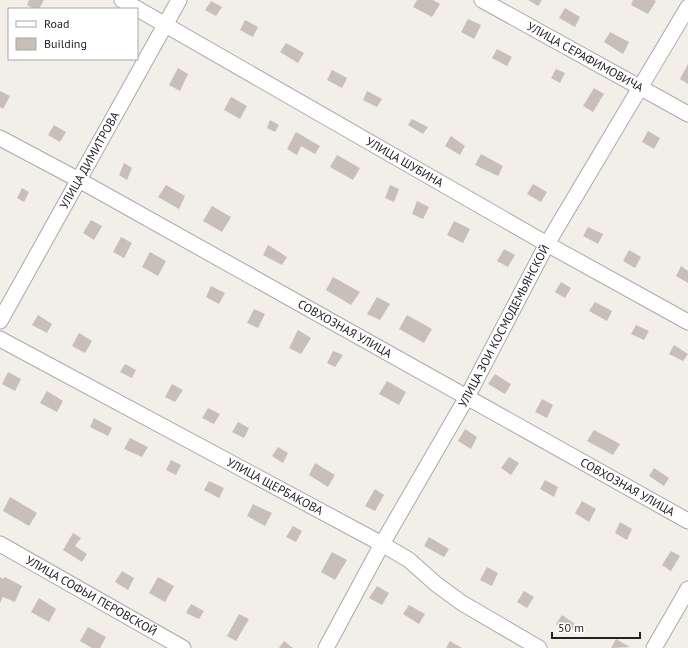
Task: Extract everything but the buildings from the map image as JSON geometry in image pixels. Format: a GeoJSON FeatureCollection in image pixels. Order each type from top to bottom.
{"type":"FeatureCollection","features":[{"type":"Feature","properties":{"kind":"street","name":"УЛИЦА ШУБИНА"},"geometry":{"type":"LineString","coordinates":[[122,0],[137,8]]}},
{"type":"Feature","properties":{"kind":"street","name":"УЛИЦА ДИМИТРОВА"},"geometry":{"type":"LineString","coordinates":[[0,321],[179,0]]}},
{"type":"Feature","properties":{"kind":"street","name":"УЛИЦА СЕРАФИМОВИЧА"},"geometry":{"type":"LineString","coordinates":[[482,0],[688,114]]}},
{"type":"Feature","properties":{"kind":"street","name":"УЛИЦА ЗОИ КОСМОДЕМЬЯНСКОЙ"},"geometry":{"type":"LineString","coordinates":[[326,648],[382,544],[467,397],[547,244],[688,7]]}},
{"type":"Feature","properties":{"kind":"street","name":"УЛИЦА ШУБИНА"},"geometry":{"type":"LineString","coordinates":[[138,9],[547,244],[688,322]]}},
{"type":"Feature","properties":{"kind":"street","name":"СОВХОЗНАЯ УЛИЦА"},"geometry":{"type":"LineString","coordinates":[[0,138],[79,180],[688,521]]}},
{"type":"Feature","properties":{"kind":"street","name":"УЛИЦА ЩЕРБАКОВА"},"geometry":{"type":"LineString","coordinates":[[0,339],[382,544],[409,560],[436,584],[462,603],[540,648]]}},
{"type":"Feature","properties":{"kind":"street","name":"УЛИЦА СОФЬИ ПЕРОВСКОЙ"},"geometry":{"type":"LineString","coordinates":[[0,544],[183,648]]}},
{"type":"Feature","properties":{"kind":"street"},"geometry":{"type":"LineString","coordinates":[[654,648],[688,589]]}}]}
